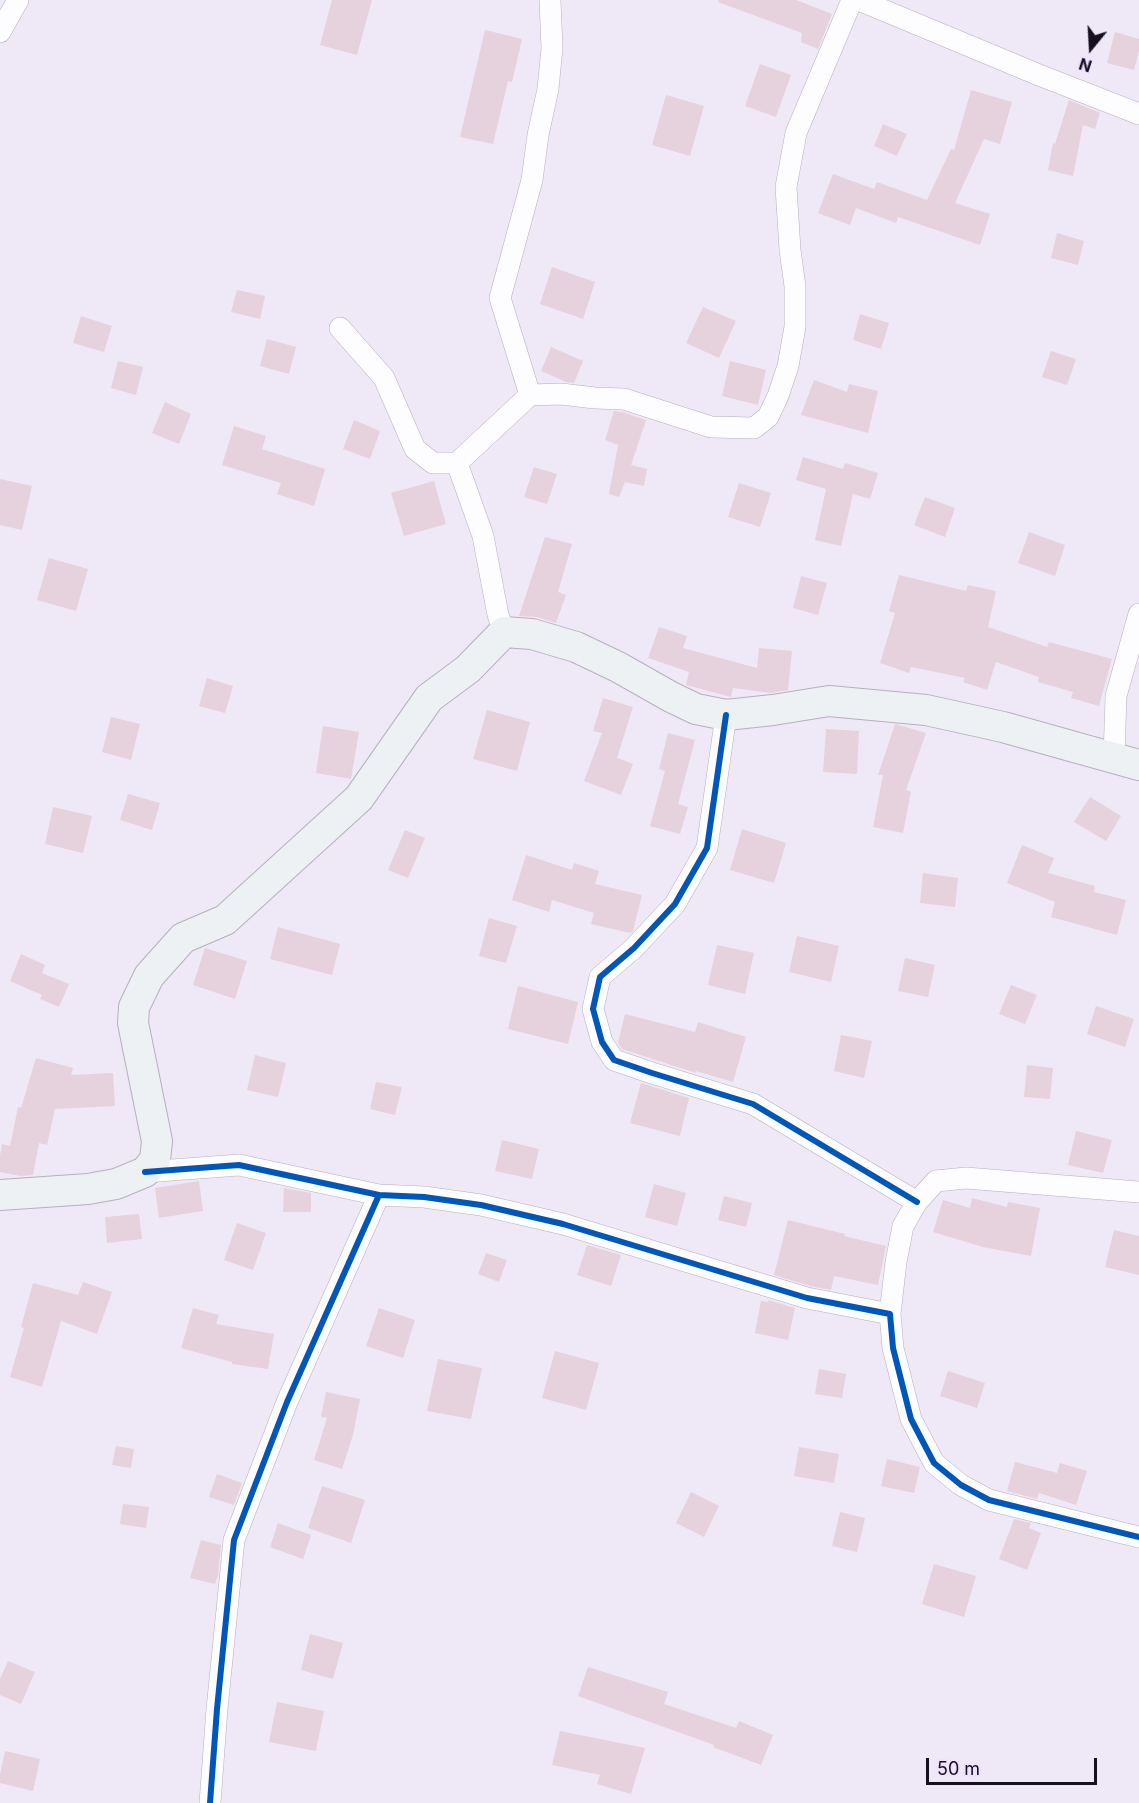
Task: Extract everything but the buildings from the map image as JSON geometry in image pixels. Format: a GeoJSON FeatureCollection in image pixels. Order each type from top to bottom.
{"type":"FeatureCollection","features":[{"type":"Feature","properties":{"kind":"main road"},"geometry":{"type":"LineString","coordinates":[[0,1195],[88,1189],[116,1184],[145,1172],[155,1160],[157,1141],[133,1023],[134,1007],[149,976],[183,938],[225,920],[359,798],[429,698],[468,669],[504,632],[532,634],[576,647],[696,709],[726,715],[773,711],[829,701],[926,710],[1003,727],[1127,761]]}},
{"type":"Feature","properties":{"kind":"street"},"geometry":{"type":"LineString","coordinates":[[0,32],[18,0]]}},
{"type":"Feature","properties":{"kind":"street"},"geometry":{"type":"LineString","coordinates":[[530,395],[501,298],[532,180],[538,135],[548,89],[552,48],[550,0]]}},
{"type":"Feature","properties":{"kind":"street"},"geometry":{"type":"LineString","coordinates":[[340,328],[384,378],[416,449],[434,463],[457,463],[530,395],[561,394],[624,399],[711,427],[754,428],[768,417],[778,396],[788,366],[795,327],[795,286],[786,187],[796,133],[852,0]]}},
{"type":"Feature","properties":{"kind":"street"},"geometry":{"type":"LineString","coordinates":[[859,0],[1139,114]]}},
{"type":"Feature","properties":{"kind":"street"},"geometry":{"type":"LineString","coordinates":[[457,463],[483,536],[498,615],[504,632]]}},
{"type":"Feature","properties":{"kind":"street"},"geometry":{"type":"LineString","coordinates":[[1127,761],[1116,696],[1139,614]]}},
{"type":"Feature","properties":{"kind":"street"},"geometry":{"type":"LineString","coordinates":[[726,715],[707,848],[675,904],[634,948],[600,977],[593,1009],[602,1042],[614,1060],[753,1104],[917,1202]]}},
{"type":"Feature","properties":{"kind":"street"},"geometry":{"type":"LineString","coordinates":[[145,1172],[239,1165],[379,1196],[435,1198],[481,1205],[563,1224],[807,1298],[890,1314]]}},
{"type":"Feature","properties":{"kind":"street"},"geometry":{"type":"LineString","coordinates":[[1139,1192],[966,1178],[936,1181],[917,1202],[903,1226],[890,1314],[893,1348],[911,1419],[934,1463],[961,1485],[989,1500],[1139,1537]]}},
{"type":"Feature","properties":{"kind":"street"},"geometry":{"type":"LineString","coordinates":[[210,1803],[234,1540],[287,1402],[379,1196]]}},
{"type":"Feature","properties":{"kind":"cycle path"},"geometry":{"type":"LineString","coordinates":[[726,715],[707,848],[675,904],[634,948],[600,977],[593,1009],[602,1042],[614,1060],[753,1104],[917,1202]]}},
{"type":"Feature","properties":{"kind":"cycle path"},"geometry":{"type":"LineString","coordinates":[[145,1172],[239,1165],[379,1195],[287,1402],[234,1540],[210,1803]]}},
{"type":"Feature","properties":{"kind":"cycle path"},"geometry":{"type":"LineString","coordinates":[[379,1195],[424,1197],[481,1205],[563,1224],[807,1298],[890,1314],[893,1348],[911,1419],[934,1463],[961,1485],[989,1500],[1139,1537]]}}]}
